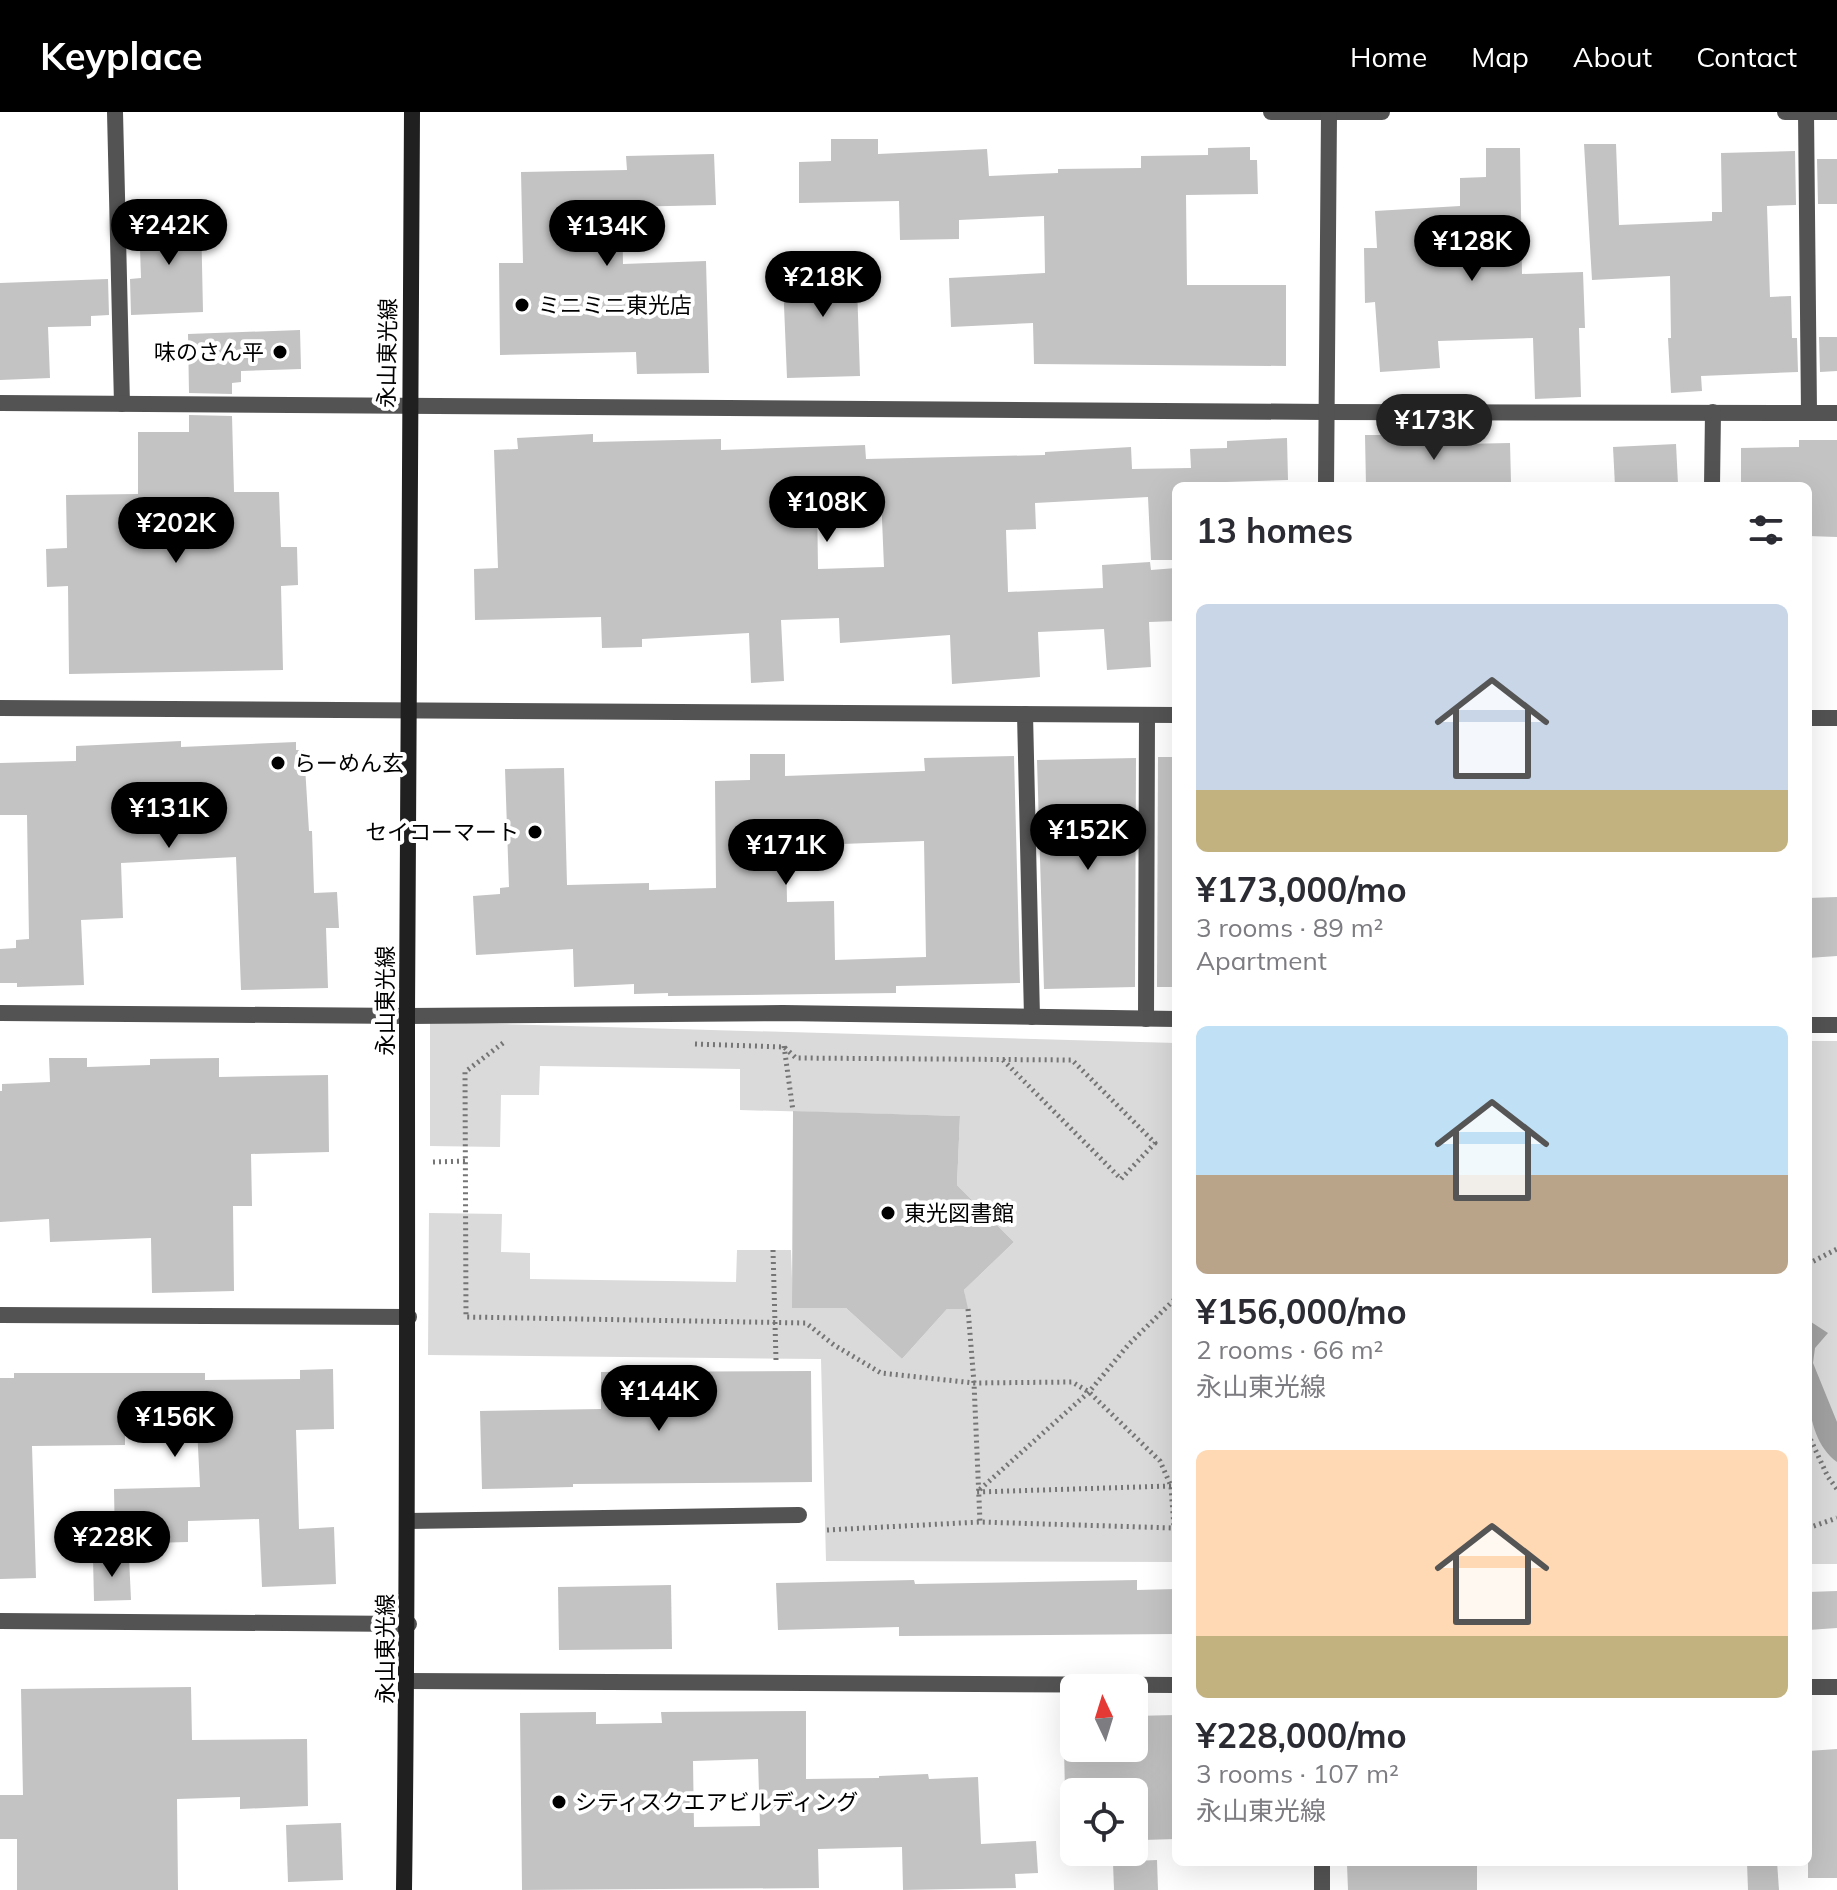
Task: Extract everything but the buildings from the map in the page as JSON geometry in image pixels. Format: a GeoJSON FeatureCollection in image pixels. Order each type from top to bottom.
{"type":"FeatureCollection","features":[{"type":"Feature","properties":{"kind":"street"},"geometry":{"type":"LineString","coordinates":[[115,112],[122,404]]}},
{"type":"Feature","properties":{"kind":"street","name":"永山東光線"},"geometry":{"type":"LineString","coordinates":[[404,1890],[409,1624],[408,405],[412,112]]}},
{"type":"Feature","properties":{"kind":"street"},"geometry":{"type":"LineString","coordinates":[[1271,112],[1382,112]]}},
{"type":"Feature","properties":{"kind":"street"},"geometry":{"type":"LineString","coordinates":[[1785,112],[1837,112]]}},
{"type":"Feature","properties":{"kind":"street"},"geometry":{"type":"LineString","coordinates":[[1806,112],[1809,413]]}},
{"type":"Feature","properties":{"kind":"street"},"geometry":{"type":"LineString","coordinates":[[1326,482],[1329,113]]}},
{"type":"Feature","properties":{"kind":"street"},"geometry":{"type":"LineString","coordinates":[[0,403],[1837,413]]}},
{"type":"Feature","properties":{"kind":"street"},"geometry":{"type":"LineString","coordinates":[[1712,482],[1713,412]]}},
{"type":"Feature","properties":{"kind":"street"},"geometry":{"type":"LineString","coordinates":[[0,708],[1172,715]]}},
{"type":"Feature","properties":{"kind":"street"},"geometry":{"type":"LineString","coordinates":[[1025,714],[1032,1017]]}},
{"type":"Feature","properties":{"kind":"street"},"geometry":{"type":"LineString","coordinates":[[1146,1019],[1147,715]]}},
{"type":"Feature","properties":{"kind":"street"},"geometry":{"type":"LineString","coordinates":[[1812,718],[1837,718]]}},
{"type":"Feature","properties":{"kind":"street"},"geometry":{"type":"LineString","coordinates":[[0,1013],[407,1016],[783,1013],[1172,1019]]}},
{"type":"Feature","properties":{"kind":"street"},"geometry":{"type":"LineString","coordinates":[[1812,1025],[1837,1025]]}},
{"type":"Feature","properties":{"kind":"street"},"geometry":{"type":"LineString","coordinates":[[0,1315],[409,1317]]}},
{"type":"Feature","properties":{"kind":"street"},"geometry":{"type":"LineString","coordinates":[[407,1521],[799,1515]]}},
{"type":"Feature","properties":{"kind":"street"},"geometry":{"type":"LineString","coordinates":[[0,1621],[409,1624]]}},
{"type":"Feature","properties":{"kind":"street"},"geometry":{"type":"LineString","coordinates":[[407,1681],[1172,1685]]}},
{"type":"Feature","properties":{"kind":"street"},"geometry":{"type":"LineString","coordinates":[[1812,1687],[1837,1687]]}},
{"type":"Feature","properties":{"kind":"street"},"geometry":{"type":"LineString","coordinates":[[1322,1866],[1322,1890]]}},
{"type":"Feature","properties":{"kind":"path"},"geometry":{"type":"LineString","coordinates":[[783,1013],[784,1047],[793,1111]]}},
{"type":"Feature","properties":{"kind":"path"},"geometry":{"type":"LineString","coordinates":[[511,1038],[465,1072],[466,1317],[806,1323],[834,1345],[881,1373],[974,1383],[1072,1382],[1089,1392],[1160,1461],[1171,1486],[1172,1496]]}},
{"type":"Feature","properties":{"kind":"path"},"geometry":{"type":"LineString","coordinates":[[693,1044],[784,1047],[796,1058],[1072,1060],[1155,1143],[1121,1179],[1003,1060]]}},
{"type":"Feature","properties":{"kind":"path"},"geometry":{"type":"LineString","coordinates":[[1812,1262],[1837,1249]]}},
{"type":"Feature","properties":{"kind":"path"},"geometry":{"type":"LineString","coordinates":[[773,1250],[776,1360]]}},
{"type":"Feature","properties":{"kind":"path"},"geometry":{"type":"LineString","coordinates":[[977,1492],[1089,1392],[1129,1344],[1172,1302]]}},
{"type":"Feature","properties":{"kind":"path"},"geometry":{"type":"LineString","coordinates":[[968,1309],[980,1522]]}},
{"type":"Feature","properties":{"kind":"path"},"geometry":{"type":"LineString","coordinates":[[1812,1443],[1837,1489]]}},
{"type":"Feature","properties":{"kind":"path"},"geometry":{"type":"LineString","coordinates":[[977,1492],[1171,1486]]}},
{"type":"Feature","properties":{"kind":"path"},"geometry":{"type":"LineString","coordinates":[[1812,1527],[1837,1518]]}},
{"type":"Feature","properties":{"kind":"path"},"geometry":{"type":"LineString","coordinates":[[827,1530],[980,1522],[1172,1528]]}},
{"type":"Feature","properties":{"kind":"shaded area"},"geometry":{"type":"Polygon","coordinates":[[[430,1022],[1172,1043],[1172,1562],[826,1561],[821,1359],[428,1355],[429,1213],[502,1214],[501,1252],[530,1253],[530,1279],[736,1282],[737,1250],[791,1250],[793,1308],[846,1308],[902,1359],[947,1309],[967,1309],[964,1290],[1014,1242],[957,1185],[960,1116],[740,1110],[740,1069],[540,1066],[539,1095],[501,1095],[500,1147],[430,1146],[430,1022]]]}},
{"type":"Feature","properties":{"kind":"shaded area"},"geometry":{"type":"Polygon","coordinates":[[[1812,1041],[1837,1041],[1837,1564],[1812,1564],[1812,1041]]]}},
{"type":"Feature","properties":{"kind":"shaded area"},"geometry":{"type":"Polygon","coordinates":[[[1812,1323],[1828,1333],[1815,1348],[1813,1363],[1837,1422],[1837,1462],[1816,1434],[1812,1420],[1812,1323]]]}},
{"type":"Feature","properties":{"kind":"place","name":"ミニミニ東光店"},"geometry":{"type":"Point","coordinates":[522,305]}},
{"type":"Feature","properties":{"kind":"place","name":"味のさん平"},"geometry":{"type":"Point","coordinates":[280,352]}},
{"type":"Feature","properties":{"kind":"place","name":"らーめん玄"},"geometry":{"type":"Point","coordinates":[278,763]}},
{"type":"Feature","properties":{"kind":"place","name":"セイコーマート"},"geometry":{"type":"Point","coordinates":[535,832]}},
{"type":"Feature","properties":{"kind":"place","name":"東光図書館"},"geometry":{"type":"Point","coordinates":[888,1213]}},
{"type":"Feature","properties":{"kind":"place","name":"シティスクエアビルディング"},"geometry":{"type":"Point","coordinates":[559,1802]}}]}
